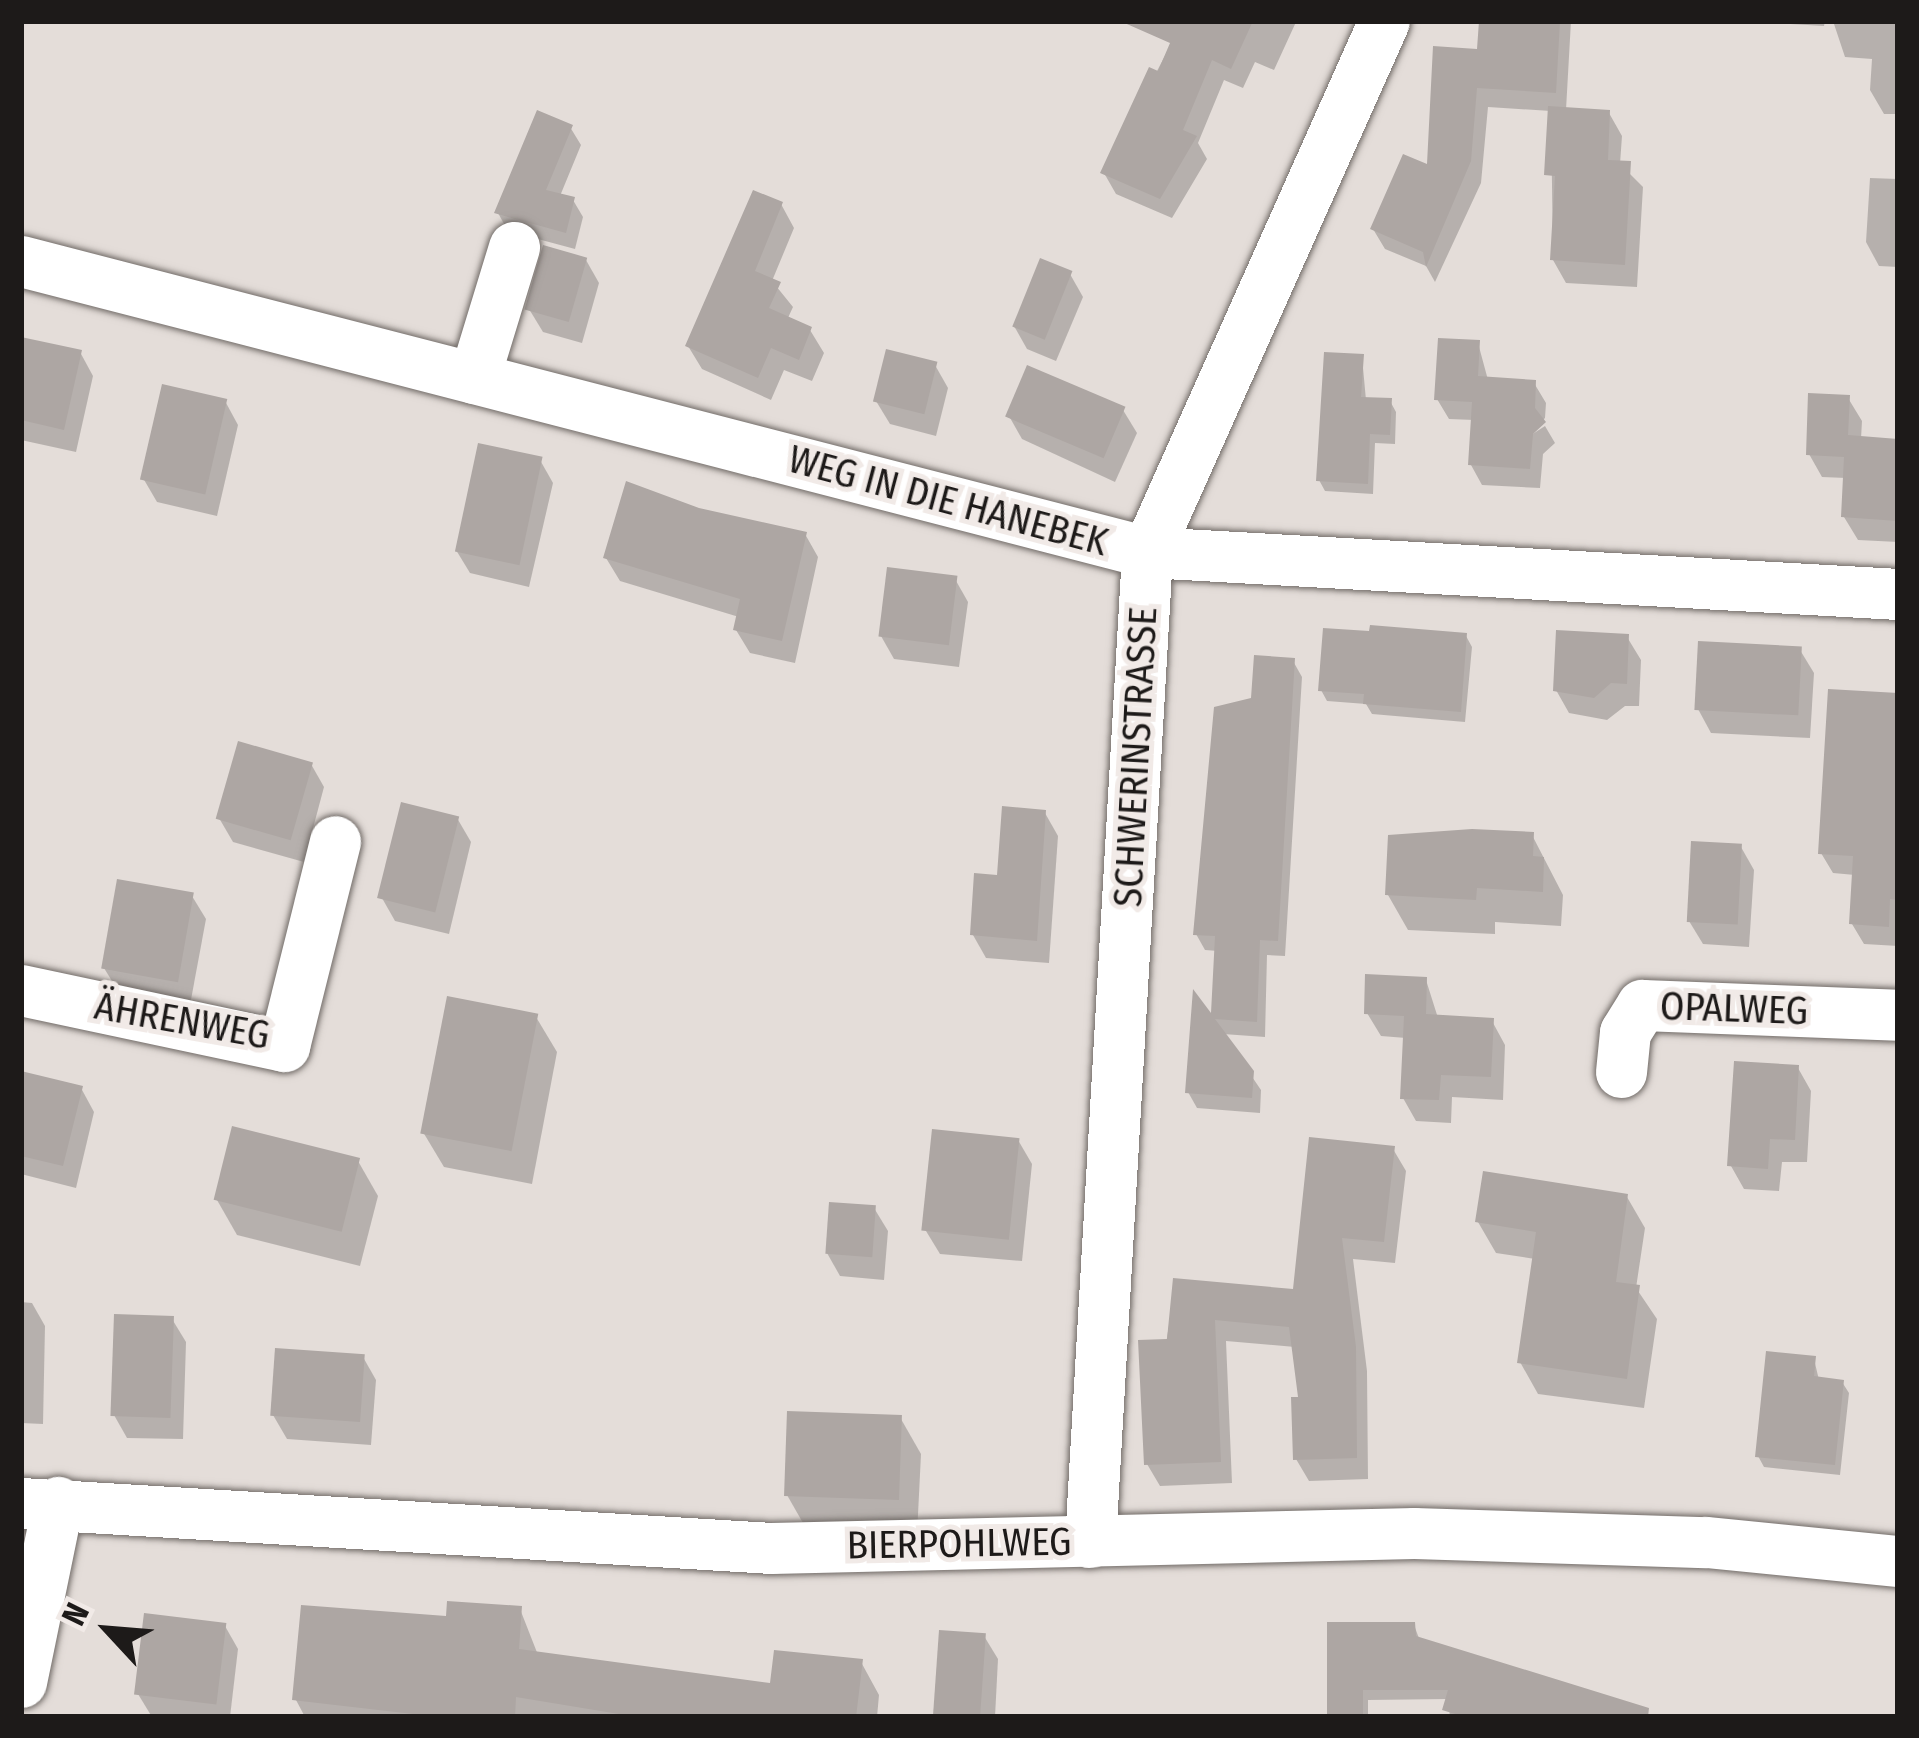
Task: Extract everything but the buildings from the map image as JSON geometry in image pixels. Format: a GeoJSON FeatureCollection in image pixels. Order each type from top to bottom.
{"type":"FeatureCollection","features":[{"type":"Feature","properties":{"kind":"street","name":"SCHWERINSTRASSE"},"geometry":{"type":"LineString","coordinates":[[1090,1541],[1147,552],[1384,21]]}},
{"type":"Feature","properties":{"kind":"street"},"geometry":{"type":"LineString","coordinates":[[474,378],[514,247]]}},
{"type":"Feature","properties":{"kind":"street","name":"WEG IN DIE HANEBEK"},"geometry":{"type":"LineString","coordinates":[[21,261],[1147,552],[1898,594]]}},
{"type":"Feature","properties":{"kind":"street","name":"ÄHRENWEG"},"geometry":{"type":"LineString","coordinates":[[21,990],[284,1046],[335,842]]}},
{"type":"Feature","properties":{"kind":"street","name":"OPALWEG"},"geometry":{"type":"LineString","coordinates":[[1621,1072],[1625,1033],[1642,1005],[1898,1015]]}},
{"type":"Feature","properties":{"kind":"street"},"geometry":{"type":"LineString","coordinates":[[21,1682],[40,1503]]}},
{"type":"Feature","properties":{"kind":"street","name":"BIERPOHLWEG"},"geometry":{"type":"LineString","coordinates":[[40,1503],[771,1548],[1414,1533],[1706,1542],[1898,1562]]}}]}
